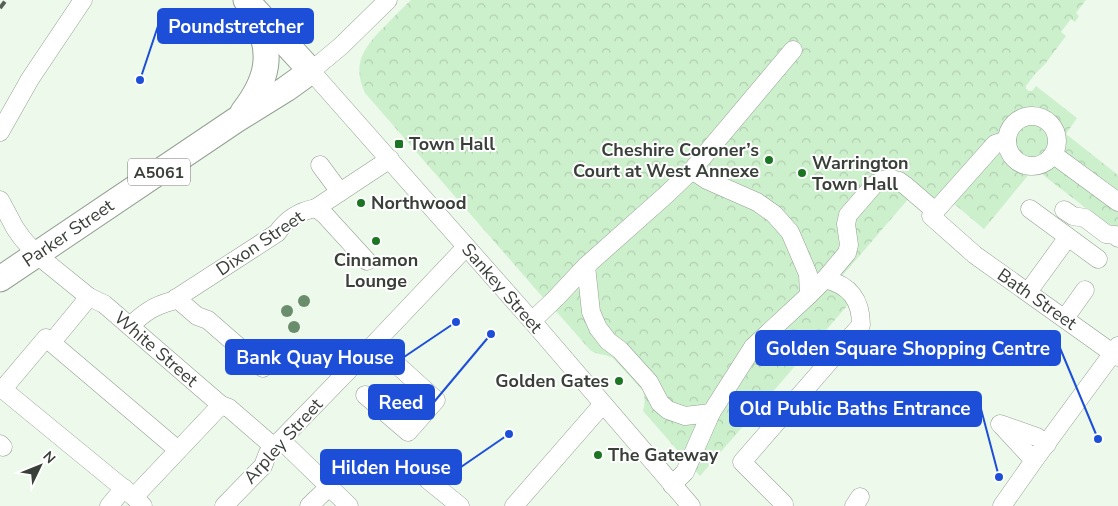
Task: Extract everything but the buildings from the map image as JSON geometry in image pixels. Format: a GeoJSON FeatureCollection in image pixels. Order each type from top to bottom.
{"type":"FeatureCollection","features":[{"type":"Feature","properties":{"kind":"highway"},"geometry":{"type":"LineString","coordinates":[[245,0],[311,71]]}},
{"type":"Feature","properties":{"kind":"highway"},"geometry":{"type":"LineString","coordinates":[[236,120],[251,102],[263,80],[267,51],[264,35],[256,17],[245,0]]}},
{"type":"Feature","properties":{"kind":"highway","name":"Parker Street"},"geometry":{"type":"LineString","coordinates":[[0,279],[311,71]]}},
{"type":"Feature","properties":{"kind":"street"},"geometry":{"type":"LineString","coordinates":[[0,132],[30,79],[83,0]]}},
{"type":"Feature","properties":{"kind":"street"},"geometry":{"type":"LineString","coordinates":[[311,71],[341,46],[388,0]]}},
{"type":"Feature","properties":{"kind":"street"},"geometry":{"type":"LineString","coordinates":[[532,321],[586,266],[692,170],[793,50]]}},
{"type":"Feature","properties":{"kind":"street","name":"Sankey Street"},"geometry":{"type":"LineString","coordinates":[[311,71],[532,321],[691,506]]}},
{"type":"Feature","properties":{"kind":"street"},"geometry":{"type":"LineString","coordinates":[[1032,115],[1047,120],[1056,132],[1058,140],[1054,155],[1048,161],[1033,166],[1025,165],[1012,156],[1007,140],[1013,125],[1018,120],[1032,115]]}},
{"type":"Feature","properties":{"kind":"street"},"geometry":{"type":"LineString","coordinates":[[672,485],[685,472],[711,413],[753,347],[825,279],[847,253],[849,245],[846,224],[848,215],[874,185],[883,180],[899,181],[935,211],[995,144],[1007,140]]}},
{"type":"Feature","properties":{"kind":"street"},"geometry":{"type":"LineString","coordinates":[[1054,155],[1118,202]]}},
{"type":"Feature","properties":{"kind":"street","name":"Dixon Street"},"geometry":{"type":"LineString","coordinates":[[130,326],[142,314],[160,304],[172,301],[277,233],[283,224],[305,210],[316,208],[390,160]]}},
{"type":"Feature","properties":{"kind":"street"},"geometry":{"type":"LineString","coordinates":[[320,165],[340,192]]}},
{"type":"Feature","properties":{"kind":"street"},"geometry":{"type":"LineString","coordinates":[[692,170],[707,180],[757,202],[774,214],[790,232],[808,274],[809,295]]}},
{"type":"Feature","properties":{"kind":"street","name":"White Street"},"geometry":{"type":"LineString","coordinates":[[0,200],[15,228],[36,254],[89,297],[104,304],[221,405],[277,443],[329,486],[349,506]]}},
{"type":"Feature","properties":{"kind":"street"},"geometry":{"type":"LineString","coordinates":[[316,208],[325,215],[367,261]]}},
{"type":"Feature","properties":{"kind":"street"},"geometry":{"type":"LineString","coordinates":[[1030,209],[1098,259]]}},
{"type":"Feature","properties":{"kind":"street"},"geometry":{"type":"LineString","coordinates":[[1064,210],[1073,216],[1084,218],[1106,234],[1115,235],[1118,238]]}},
{"type":"Feature","properties":{"kind":"street","name":"Bath Street"},"geometry":{"type":"LineString","coordinates":[[935,211],[931,216],[961,237],[975,255],[1116,352]]}},
{"type":"Feature","properties":{"kind":"street"},"geometry":{"type":"LineString","coordinates":[[1028,292],[1068,237]]}},
{"type":"Feature","properties":{"kind":"street","name":"Arpley Street"},"geometry":{"type":"LineString","coordinates":[[224,506],[263,466],[268,453],[277,443],[466,247]]}},
{"type":"Feature","properties":{"kind":"street"},"geometry":{"type":"LineString","coordinates":[[586,266],[591,312],[598,328],[608,341],[620,350],[649,382],[660,403],[668,410],[685,416],[711,413]]}},
{"type":"Feature","properties":{"kind":"street"},"geometry":{"type":"LineString","coordinates":[[784,504],[742,462],[860,325],[861,314],[856,300],[848,290],[835,282],[825,279]]}},
{"type":"Feature","properties":{"kind":"street"},"geometry":{"type":"LineString","coordinates":[[1065,318],[1085,290]]}},
{"type":"Feature","properties":{"kind":"street"},"geometry":{"type":"LineString","coordinates":[[52,342],[89,297]]}},
{"type":"Feature","properties":{"kind":"street"},"geometry":{"type":"LineString","coordinates":[[176,298],[198,316],[208,320],[263,368]]}},
{"type":"Feature","properties":{"kind":"street"},"geometry":{"type":"LineString","coordinates":[[134,497],[1,388],[46,338],[178,450]]}},
{"type":"Feature","properties":{"kind":"street"},"geometry":{"type":"LineString","coordinates":[[365,395],[408,432],[436,400],[374,344]]}},
{"type":"Feature","properties":{"kind":"street"},"geometry":{"type":"LineString","coordinates":[[1002,506],[1116,352]]}},
{"type":"Feature","properties":{"kind":"street"},"geometry":{"type":"LineString","coordinates":[[514,506],[603,404]]}},
{"type":"Feature","properties":{"kind":"street"},"geometry":{"type":"LineString","coordinates":[[109,506],[134,497],[221,405]]}},
{"type":"Feature","properties":{"kind":"street"},"geometry":{"type":"LineString","coordinates":[[1035,459],[1000,424],[1038,436],[1047,444]]}},
{"type":"Feature","properties":{"kind":"street"},"geometry":{"type":"LineString","coordinates":[[428,480],[460,506]]}},
{"type":"Feature","properties":{"kind":"street"},"geometry":{"type":"LineString","coordinates":[[309,506],[329,486]]}},
{"type":"Feature","properties":{"kind":"green space"},"geometry":{"type":"Polygon","coordinates":[[[411,0],[1086,0],[1076,13],[1079,16],[1075,22],[1071,19],[1061,32],[1066,36],[1035,74],[1026,86],[1026,89],[1032,91],[1036,86],[1077,118],[1066,134],[1118,175],[1118,233],[1034,168],[984,229],[940,192],[925,209],[910,197],[842,276],[847,306],[700,476],[643,411],[643,391],[613,358],[590,350],[365,93],[359,73],[362,56],[378,33],[411,0]]]}},
{"type":"Feature","properties":{"kind":"railway"},"geometry":{"type":"LineString","coordinates":[[0,8],[6,0]]}},
{"type":"Feature","properties":{"kind":"place","name":"Poundstretcher"},"geometry":{"type":"Point","coordinates":[140,80]}},
{"type":"Feature","properties":{"kind":"place","name":"Town Hall"},"geometry":{"type":"Point","coordinates":[399,144]}},
{"type":"Feature","properties":{"kind":"place","name":"Cheshire Coroner’s Court at West Annexe"},"geometry":{"type":"Point","coordinates":[769,160]}},
{"type":"Feature","properties":{"kind":"place","name":"Warrington Town Hall"},"geometry":{"type":"Point","coordinates":[802,173]}},
{"type":"Feature","properties":{"kind":"place","name":"Northwood"},"geometry":{"type":"Point","coordinates":[361,203]}},
{"type":"Feature","properties":{"kind":"place","name":"Cinnamon Lounge"},"geometry":{"type":"Point","coordinates":[376,241]}},
{"type":"Feature","properties":{"kind":"place","name":"Bank Quay House"},"geometry":{"type":"Point","coordinates":[456,322]}},
{"type":"Feature","properties":{"kind":"place","name":"Reed"},"geometry":{"type":"Point","coordinates":[491,334]}},
{"type":"Feature","properties":{"kind":"place","name":"Golden Gates"},"geometry":{"type":"Point","coordinates":[619,381]}},
{"type":"Feature","properties":{"kind":"place","name":"Hilden House"},"geometry":{"type":"Point","coordinates":[509,434]}},
{"type":"Feature","properties":{"kind":"place","name":"Golden Square Shopping Centre"},"geometry":{"type":"Point","coordinates":[1098,439]}},
{"type":"Feature","properties":{"kind":"place","name":"The Gateway"},"geometry":{"type":"Point","coordinates":[598,455]}},
{"type":"Feature","properties":{"kind":"place","name":"Old Public Baths Entrance"},"geometry":{"type":"Point","coordinates":[999,477]}}]}
